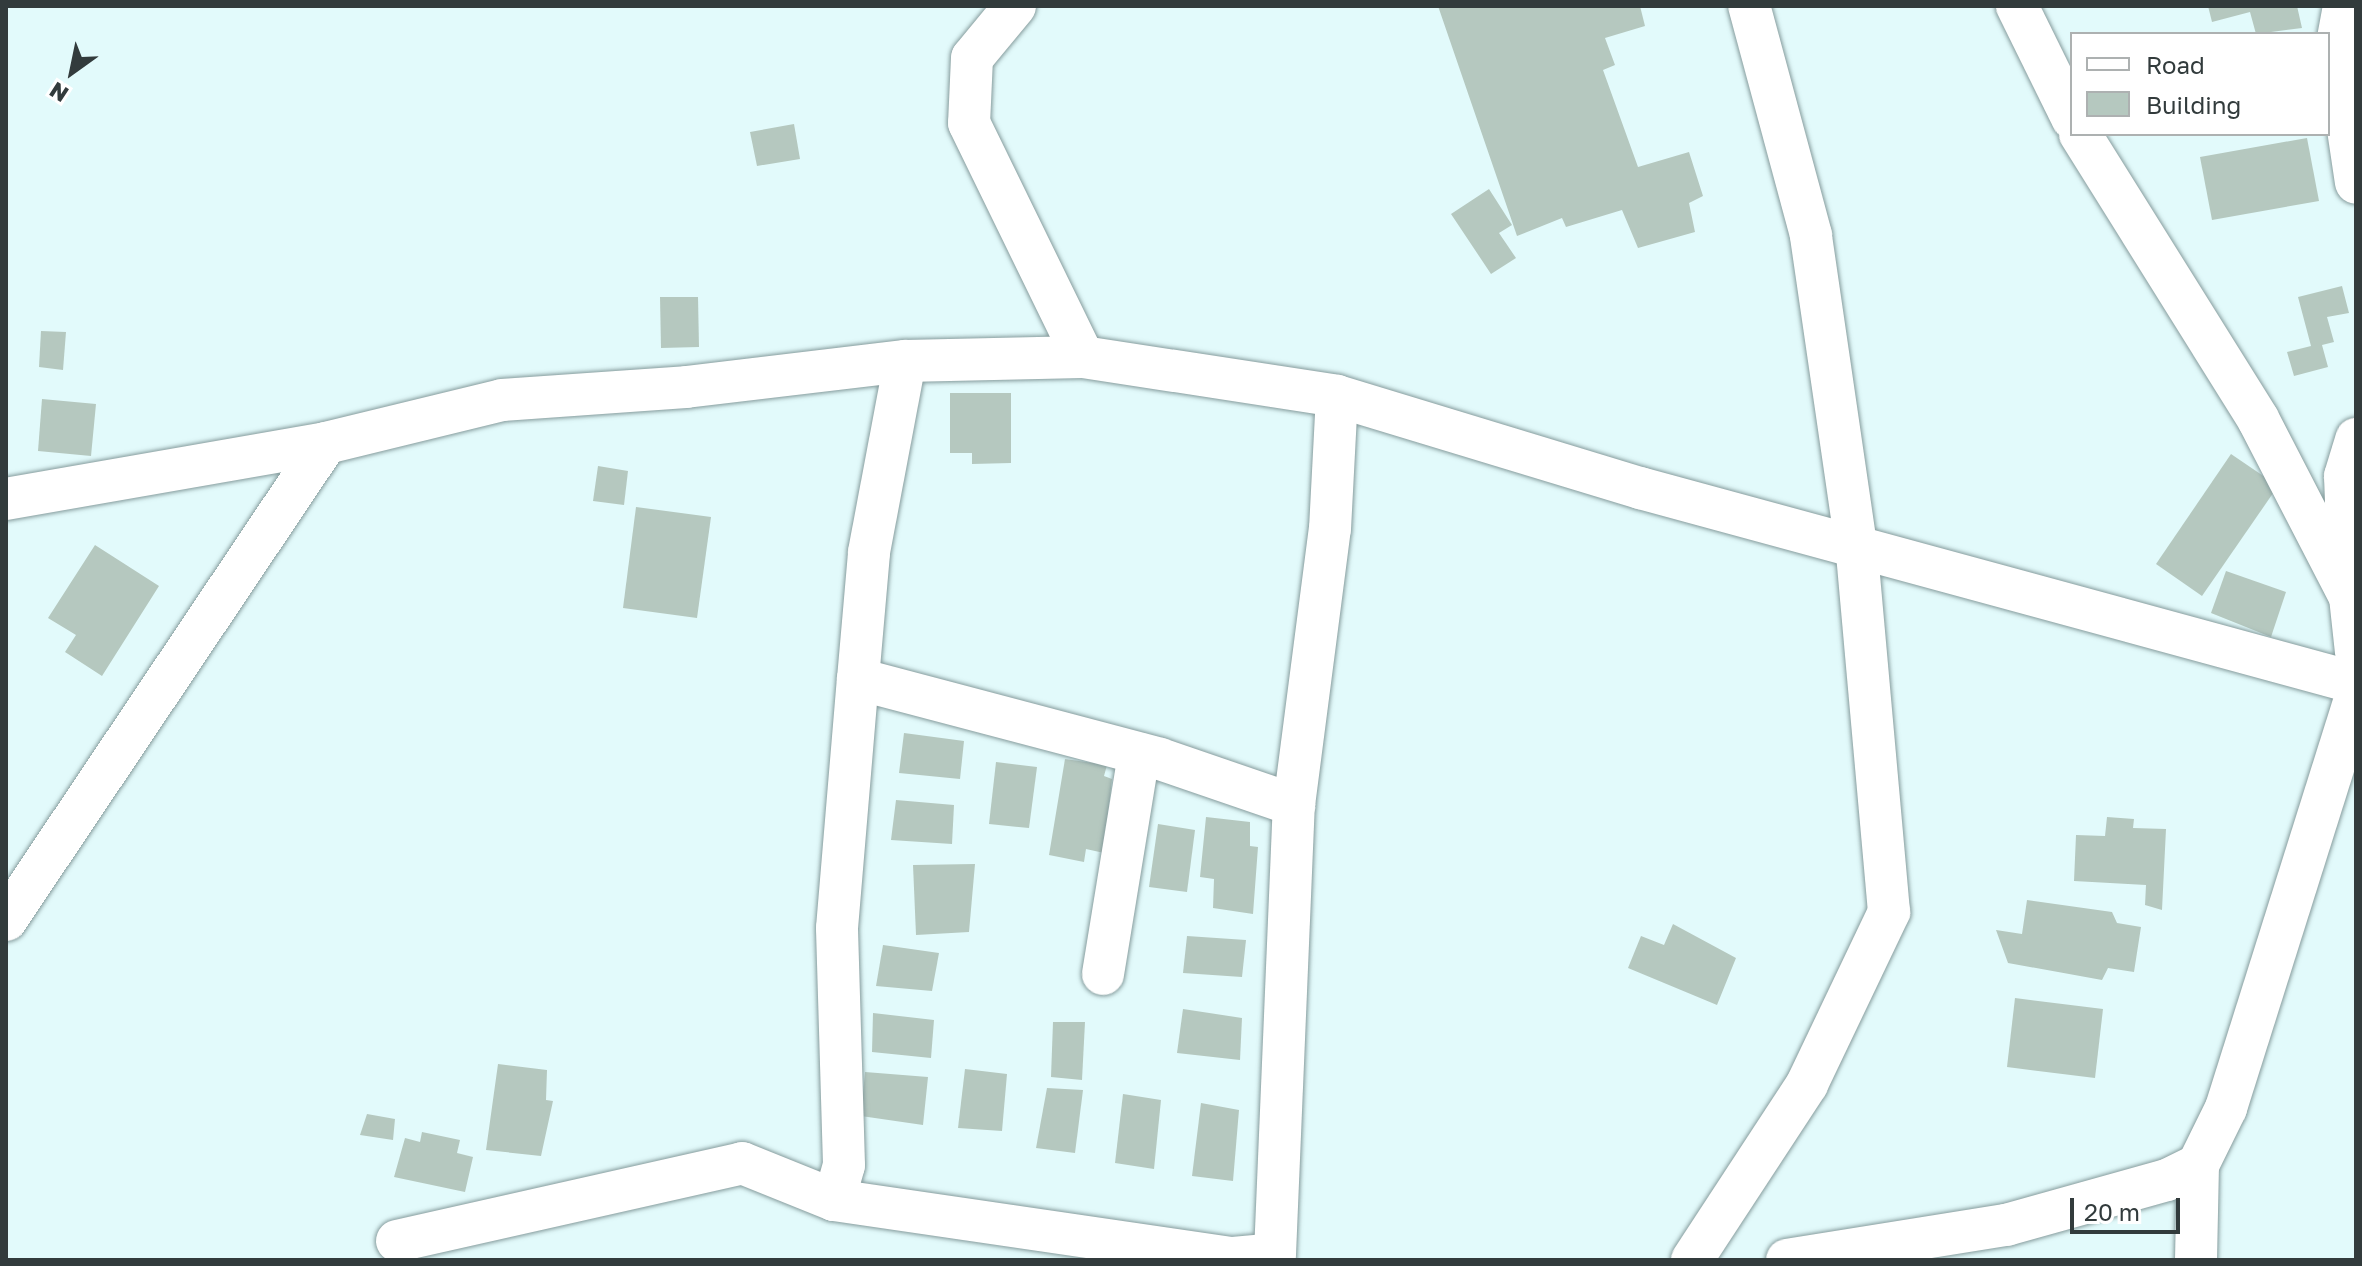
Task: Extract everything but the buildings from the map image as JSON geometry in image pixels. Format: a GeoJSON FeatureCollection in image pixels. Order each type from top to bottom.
{"type":"FeatureCollection","features":[{"type":"Feature","properties":{"kind":"street"},"geometry":{"type":"LineString","coordinates":[[1015,6],[972,58],[969,123],[1083,357]]}},
{"type":"Feature","properties":{"kind":"street"},"geometry":{"type":"LineString","coordinates":[[1692,1260],[1807,1084],[1889,912],[1856,545],[1811,235],[1749,6]]}},
{"type":"Feature","properties":{"kind":"street"},"geometry":{"type":"LineString","coordinates":[[2017,6],[2070,114]]}},
{"type":"Feature","properties":{"kind":"street"},"geometry":{"type":"LineString","coordinates":[[2344,6],[2336,49],[2356,183]]}},
{"type":"Feature","properties":{"kind":"street"},"geometry":{"type":"LineString","coordinates":[[2081,136],[2258,419],[2350,597]]}},
{"type":"Feature","properties":{"kind":"street"},"geometry":{"type":"LineString","coordinates":[[6,499],[326,443],[502,400],[686,387],[905,361],[1083,357],[1337,396],[1640,488],[2356,683]]}},
{"type":"Feature","properties":{"kind":"street"},"geometry":{"type":"LineString","coordinates":[[834,1200],[844,1165],[837,928],[858,679],[869,552],[905,361]]}},
{"type":"Feature","properties":{"kind":"street"},"geometry":{"type":"LineString","coordinates":[[397,1241],[742,1163],[834,1200],[1233,1258],[1275,1254],[1294,805],[1330,529],[1337,396]]}},
{"type":"Feature","properties":{"kind":"street"},"geometry":{"type":"LineString","coordinates":[[2356,439],[2345,476],[2350,597],[2356,652]]}},
{"type":"Feature","properties":{"kind":"street"},"geometry":{"type":"LineString","coordinates":[[6,920],[326,443]]}},
{"type":"Feature","properties":{"kind":"street"},"geometry":{"type":"LineString","coordinates":[[858,679],[1139,754],[1294,805]]}},
{"type":"Feature","properties":{"kind":"street"},"geometry":{"type":"LineString","coordinates":[[2196,1260],[2198,1165],[2226,1108],[2356,696]]}},
{"type":"Feature","properties":{"kind":"street"},"geometry":{"type":"LineString","coordinates":[[1103,974],[1139,754]]}},
{"type":"Feature","properties":{"kind":"street"},"geometry":{"type":"LineString","coordinates":[[1787,1260],[2006,1225],[2167,1180],[2198,1165]]}}]}
